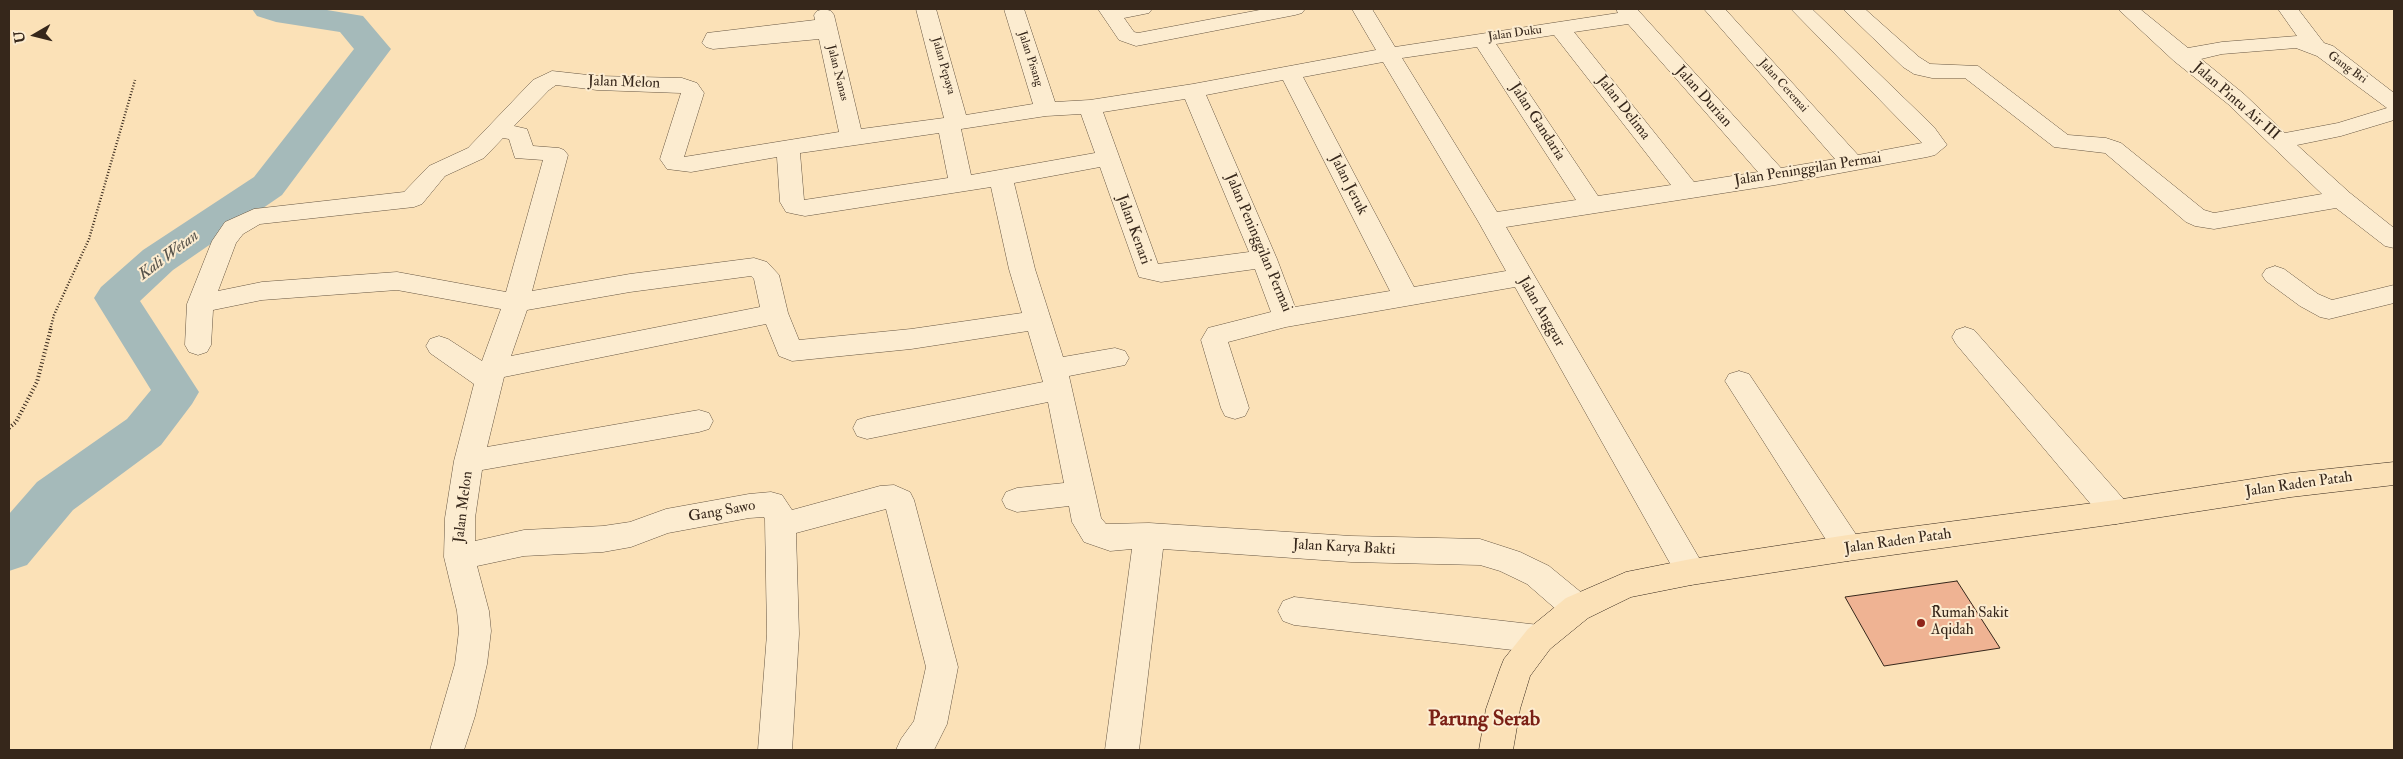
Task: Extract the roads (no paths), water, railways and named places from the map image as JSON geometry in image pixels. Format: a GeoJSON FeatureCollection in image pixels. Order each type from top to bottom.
{"type":"FeatureCollection","features":[{"type":"Feature","properties":{"kind":"main road","name":"Jalan Raden Patah"},"geometry":{"type":"LineString","coordinates":[[1496,750],[1503,709],[1516,669],[1539,639],[1577,608],[1626,585],[1691,572],[1848,548],[2116,512],[2291,485],[2394,473]]}},
{"type":"Feature","properties":{"kind":"street","name":"Jalan Pepaya"},"geometry":{"type":"LineString","coordinates":[[926,9],[953,124]]}},
{"type":"Feature","properties":{"kind":"street","name":"Jalan Pisang"},"geometry":{"type":"LineString","coordinates":[[1014,9],[1046,109]]}},
{"type":"Feature","properties":{"kind":"street"},"geometry":{"type":"LineString","coordinates":[[1142,9],[1110,11],[1126,36],[1136,40],[1295,9]]}},
{"type":"Feature","properties":{"kind":"street","name":"Jalan Anggur"},"geometry":{"type":"LineString","coordinates":[[1362,9],[1490,221],[1691,572]]}},
{"type":"Feature","properties":{"kind":"street","name":"Jalan Ceremai"},"geometry":{"type":"LineString","coordinates":[[1714,9],[1852,163]]}},
{"type":"Feature","properties":{"kind":"street","name":"Jalan Peninggilan Permai"},"geometry":{"type":"LineString","coordinates":[[1490,221],[1852,163],[1927,150],[1935,145],[1926,132],[1801,9]]}},
{"type":"Feature","properties":{"kind":"street"},"geometry":{"type":"LineString","coordinates":[[1854,9],[1911,62],[1922,69],[1932,72],[1970,71],[2062,142],[2106,144],[2113,148],[2195,216],[2204,220],[2214,221],[2341,198]]}},
{"type":"Feature","properties":{"kind":"street","name":"Jalan Pintu Air III"},"geometry":{"type":"LineString","coordinates":[[2128,9],[2182,56],[2236,99],[2341,198],[2394,240]]}},
{"type":"Feature","properties":{"kind":"street","name":"Gang Bri"},"geometry":{"type":"LineString","coordinates":[[2288,9],[2306,44],[2394,102]]}},
{"type":"Feature","properties":{"kind":"street","name":"Jalan Duku"},"geometry":{"type":"LineString","coordinates":[[1389,54],[1560,27],[1629,13]]}},
{"type":"Feature","properties":{"kind":"street","name":"Jalan Durian"},"geometry":{"type":"LineString","coordinates":[[1629,13],[1774,176]]}},
{"type":"Feature","properties":{"kind":"street","name":"Jalan Nanas"},"geometry":{"type":"LineString","coordinates":[[825,22],[851,137]]}},
{"type":"Feature","properties":{"kind":"street","name":"Jalan Delima"},"geometry":{"type":"LineString","coordinates":[[1560,27],[1687,189]]}},
{"type":"Feature","properties":{"kind":"street","name":"Jalan Gandaria"},"geometry":{"type":"LineString","coordinates":[[1482,39],[1592,206]]}},
{"type":"Feature","properties":{"kind":"street"},"geometry":{"type":"LineString","coordinates":[[2182,56],[2222,48],[2306,44]]}},
{"type":"Feature","properties":{"kind":"street"},"geometry":{"type":"LineString","coordinates":[[1109,158],[1001,178],[799,208],[792,202],[788,148],[1046,109],[1090,107],[1193,91],[1389,54]]}},
{"type":"Feature","properties":{"kind":"street","name":"Jalan Jeruk"},"geometry":{"type":"LineString","coordinates":[[1290,72],[1407,298]]}},
{"type":"Feature","properties":{"kind":"street","name":"Jalan Melon"},"geometry":{"type":"LineString","coordinates":[[198,345],[200,304],[224,241],[234,228],[246,221],[271,214],[396,202],[413,198],[437,171],[476,153],[541,85],[552,78],[597,83],[682,85],[692,93],[672,159],[675,164],[692,165],[788,148]]}},
{"type":"Feature","properties":{"kind":"street","name":"Jalan Peninggilan Permai"},"geometry":{"type":"LineString","coordinates":[[1193,91],[1264,260],[1286,318],[1521,277]]}},
{"type":"Feature","properties":{"kind":"street","name":"Jalan Kenari"},"geometry":{"type":"LineString","coordinates":[[1090,107],[1148,271],[1161,273],[1264,260]]}},
{"type":"Feature","properties":{"kind":"street"},"geometry":{"type":"LineString","coordinates":[[2280,141],[2341,129],[2394,113]]}},
{"type":"Feature","properties":{"kind":"street"},"geometry":{"type":"LineString","coordinates":[[953,124],[961,183]]}},
{"type":"Feature","properties":{"kind":"street","name":"Jalan Melon"},"geometry":{"type":"LineString","coordinates":[[447,750],[471,664],[475,631],[473,611],[459,557],[460,518],[470,461],[491,374],[516,303],[556,155],[550,153],[523,153],[519,134],[500,130]]}},
{"type":"Feature","properties":{"kind":"street"},"geometry":{"type":"LineString","coordinates":[[1001,178],[1017,251],[1056,380],[1080,493],[1017,500]]}},
{"type":"Feature","properties":{"kind":"street"},"geometry":{"type":"LineString","coordinates":[[200,304],[262,291],[375,281],[397,281],[516,303],[630,284],[754,267],[766,275],[775,313],[789,349],[796,352],[911,339],[1039,320]]}},
{"type":"Feature","properties":{"kind":"street"},"geometry":{"type":"LineString","coordinates":[[2275,275],[2309,300],[2329,310],[2394,294]]}},
{"type":"Feature","properties":{"kind":"street"},"geometry":{"type":"LineString","coordinates":[[438,346],[491,374],[775,313]]}},
{"type":"Feature","properties":{"kind":"street"},"geometry":{"type":"LineString","coordinates":[[1235,408],[1214,340],[1217,335],[1286,318]]}},
{"type":"Feature","properties":{"kind":"street"},"geometry":{"type":"LineString","coordinates":[[1965,337],[2116,512]]}},
{"type":"Feature","properties":{"kind":"street"},"geometry":{"type":"LineString","coordinates":[[867,428],[964,406],[1056,380],[1115,358]]}},
{"type":"Feature","properties":{"kind":"street"},"geometry":{"type":"LineString","coordinates":[[1738,381],[1848,548]]}},
{"type":"Feature","properties":{"kind":"street"},"geometry":{"type":"LineString","coordinates":[[470,461],[699,421]]}},
{"type":"Feature","properties":{"kind":"street","name":"Jalan Karya Bakti"},"geometry":{"type":"LineString","coordinates":[[1080,493],[1087,522],[1095,533],[1110,538],[1149,536],[1351,549],[1480,552],[1509,561],[1538,575],[1577,608]]}},
{"type":"Feature","properties":{"kind":"street"},"geometry":{"type":"LineString","coordinates":[[775,750],[783,659],[781,524],[880,498],[894,497],[899,500],[942,666],[930,724],[920,743],[913,750]]}},
{"type":"Feature","properties":{"kind":"street","name":"Gang Sawo"},"geometry":{"type":"LineString","coordinates":[[459,557],[524,543],[602,540],[631,534],[666,521],[749,506],[771,504],[777,510],[781,524]]}},
{"type":"Feature","properties":{"kind":"street"},"geometry":{"type":"LineString","coordinates":[[1122,750],[1149,536]]}},
{"type":"Feature","properties":{"kind":"street"},"geometry":{"type":"LineString","coordinates":[[1294,611],[1539,639]]}},
{"type":"Feature","properties":{"kind":"waterway","name":"Kali Wetan"},"geometry":{"type":"LineString","coordinates":[[9,550],[55,496],[144,432],[176,392],[116,298],[158,260],[268,186],[373,49],[351,23],[288,15],[269,9]]}},
{"type":"Feature","properties":{"kind":"place","name":"Rumah Sakit Aqidah"},"geometry":{"type":"Point","coordinates":[1921,623]}},
{"type":"Feature","properties":{"kind":"district","name":"Parung Serab"},"geometry":{"type":"Point","coordinates":[1484,720]}}]}
